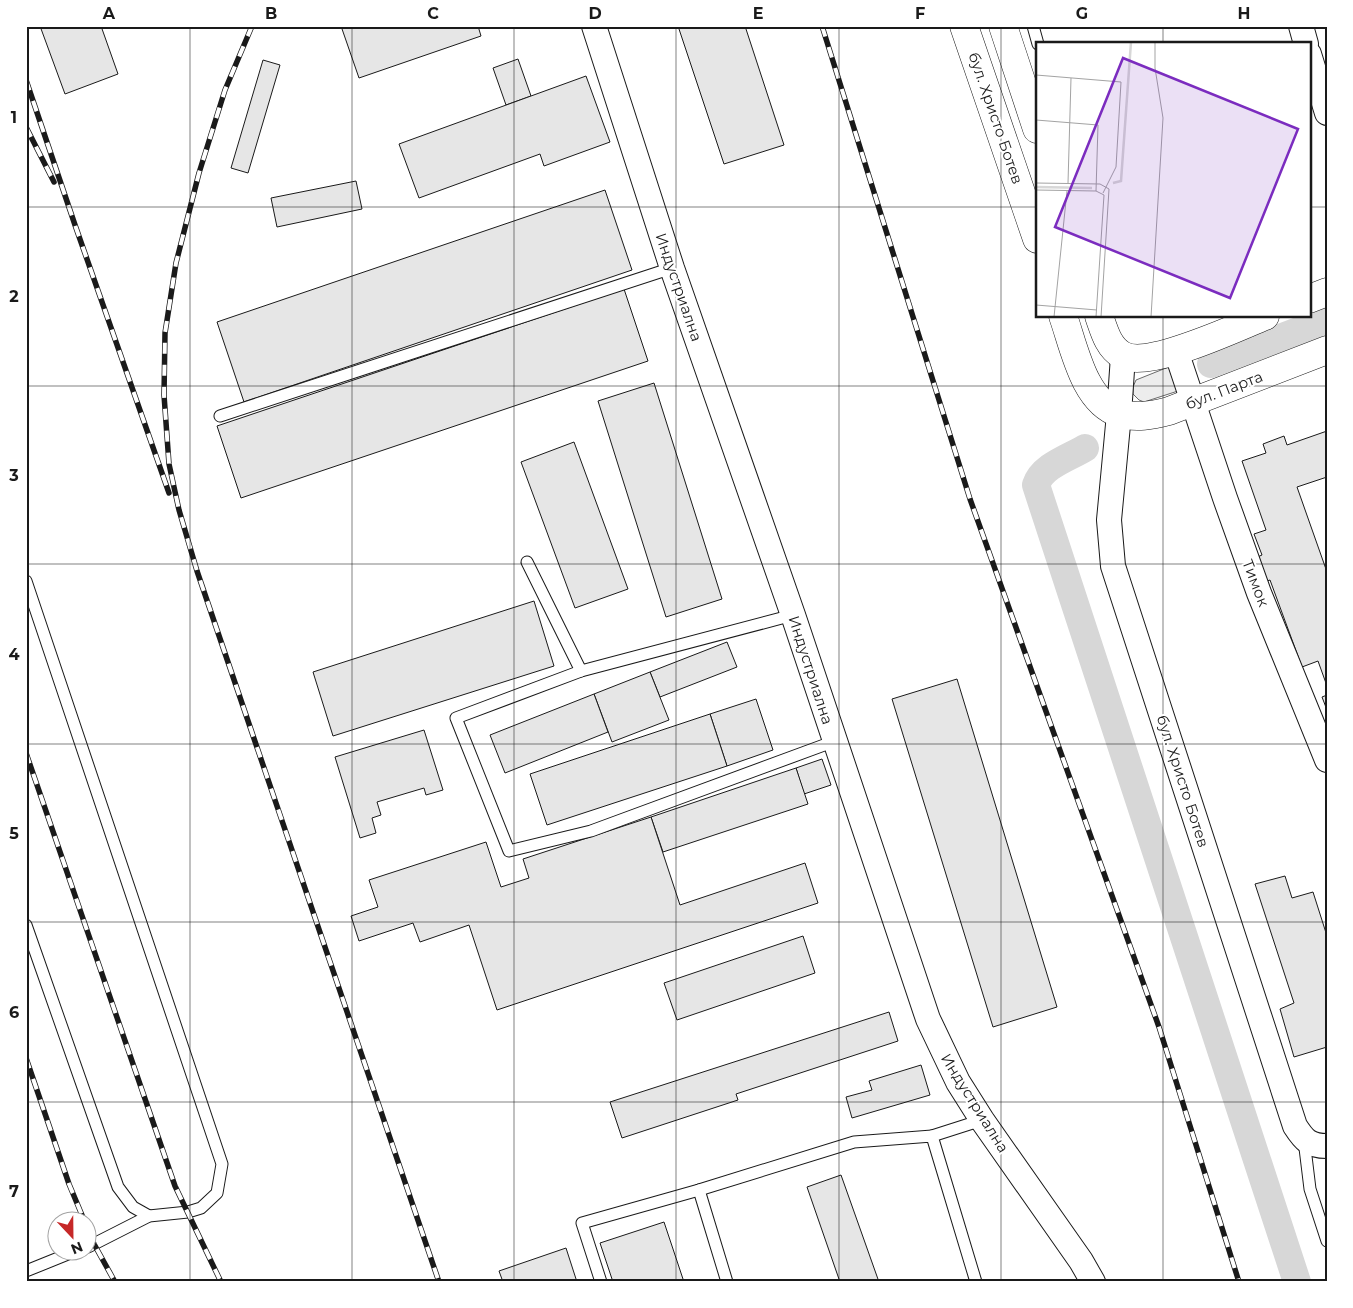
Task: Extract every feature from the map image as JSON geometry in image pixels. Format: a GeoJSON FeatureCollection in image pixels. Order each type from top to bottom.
{"type":"FeatureCollection","features":[{"type":"Feature","properties":{"kind":"main road","name":"бул. Христо Ботев"},"geometry":{"type":"LineString","coordinates":[[964,26],[1036,236]]}},
{"type":"Feature","properties":{"kind":"main road"},"geometry":{"type":"LineString","coordinates":[[1003,26],[1036,126]]}},
{"type":"Feature","properties":{"kind":"main road"},"geometry":{"type":"LineString","coordinates":[[1310,299],[1327,292]]}},
{"type":"Feature","properties":{"kind":"main road"},"geometry":{"type":"LineString","coordinates":[[1064,318],[1088,385],[1099,400],[1119,414]]}},
{"type":"Feature","properties":{"kind":"main road"},"geometry":{"type":"LineString","coordinates":[[1100,318],[1105,334],[1112,346],[1123,356],[1139,359],[1156,357],[1176,351],[1260,318]]}},
{"type":"Feature","properties":{"kind":"main road","name":"бул. Парта"},"geometry":{"type":"LineString","coordinates":[[1119,414],[1141,416],[1169,411],[1327,350]]}},
{"type":"Feature","properties":{"kind":"street","name":"Индустриална"},"geometry":{"type":"LineString","coordinates":[[594,26],[672,268],[793,614],[928,1019],[958,1082],[982,1120],[1081,1261],[1093,1282]]}},
{"type":"Feature","properties":{"kind":"street"},"geometry":{"type":"LineString","coordinates":[[1301,26],[1305,42]]}},
{"type":"Feature","properties":{"kind":"street"},"geometry":{"type":"LineString","coordinates":[[1310,57],[1327,113]]}},
{"type":"Feature","properties":{"kind":"street","name":"Тимок"},"geometry":{"type":"LineString","coordinates":[[1176,351],[1259,593],[1327,760]]}},
{"type":"Feature","properties":{"kind":"street","name":"бул. Христо Ботев"},"geometry":{"type":"LineString","coordinates":[[1123,356],[1109,520],[1113,566],[1295,1126],[1316,1143]]}},
{"type":"Feature","properties":{"kind":"lane"},"geometry":{"type":"LineString","coordinates":[[1033,26],[1037,42]]}},
{"type":"Feature","properties":{"kind":"lane"},"geometry":{"type":"LineString","coordinates":[[220,416],[672,268]]}},
{"type":"Feature","properties":{"kind":"lane"},"geometry":{"type":"LineString","coordinates":[[527,562],[581,671]]}},
{"type":"Feature","properties":{"kind":"lane"},"geometry":{"type":"LineString","coordinates":[[26,581],[29,595],[222,1164],[217,1192],[201,1208],[188,1212],[149,1216],[98,1242]]}},
{"type":"Feature","properties":{"kind":"lane"},"geometry":{"type":"LineString","coordinates":[[793,614],[581,671],[456,718],[509,851],[591,831],[835,741]]}},
{"type":"Feature","properties":{"kind":"lane"},"geometry":{"type":"LineString","coordinates":[[26,925],[118,1187],[134,1207],[149,1216]]}},
{"type":"Feature","properties":{"kind":"lane"},"geometry":{"type":"LineString","coordinates":[[601,1282],[582,1223],[699,1190],[854,1142],[932,1136],[982,1120]]}},
{"type":"Feature","properties":{"kind":"lane"},"geometry":{"type":"LineString","coordinates":[[932,1136],[976,1282]]}},
{"type":"Feature","properties":{"kind":"lane"},"geometry":{"type":"LineString","coordinates":[[1316,1143],[1310,1189],[1327,1242]]}},
{"type":"Feature","properties":{"kind":"lane"},"geometry":{"type":"LineString","coordinates":[[699,1190],[727,1282]]}},
{"type":"Feature","properties":{"kind":"lane"},"geometry":{"type":"LineString","coordinates":[[28,1274],[57,1260]]}},
{"type":"Feature","properties":{"kind":"shaded area"},"geometry":{"type":"Polygon","coordinates":[[[1171,366],[1181,390],[1144,402],[1133,394],[1136,380],[1171,366]]]}},
{"type":"Feature","properties":{"kind":"building"},"geometry":{"type":"Polygon","coordinates":[[[40,26],[101,26],[118,74],[65,94],[40,26]]]}},
{"type":"Feature","properties":{"kind":"building"},"geometry":{"type":"Polygon","coordinates":[[[341,26],[478,26],[481,36],[359,78],[341,26]]]}},
{"type":"Feature","properties":{"kind":"building"},"geometry":{"type":"Polygon","coordinates":[[[678,26],[745,26],[784,145],[724,164],[678,26]]]}},
{"type":"Feature","properties":{"kind":"building"},"geometry":{"type":"Polygon","coordinates":[[[518,59],[531,96],[506,105],[493,68],[518,59]]]}},
{"type":"Feature","properties":{"kind":"building"},"geometry":{"type":"Polygon","coordinates":[[[263,60],[280,65],[248,173],[231,168],[263,60]]]}},
{"type":"Feature","properties":{"kind":"building"},"geometry":{"type":"Polygon","coordinates":[[[586,76],[610,142],[544,166],[540,154],[419,198],[399,144],[586,76]]]}},
{"type":"Feature","properties":{"kind":"building"},"geometry":{"type":"Polygon","coordinates":[[[356,181],[362,209],[277,227],[271,198],[356,181]]]}},
{"type":"Feature","properties":{"kind":"building"},"geometry":{"type":"Polygon","coordinates":[[[605,190],[632,270],[244,402],[217,322],[605,190]]]}},
{"type":"Feature","properties":{"kind":"building"},"geometry":{"type":"Polygon","coordinates":[[[624,289],[648,361],[241,498],[217,426],[624,289]]]}},
{"type":"Feature","properties":{"kind":"building"},"geometry":{"type":"Polygon","coordinates":[[[654,383],[722,599],[666,617],[598,401],[654,383]]]}},
{"type":"Feature","properties":{"kind":"building"},"geometry":{"type":"Polygon","coordinates":[[[1327,431],[1327,477],[1297,487],[1327,572],[1327,686],[1318,661],[1302,667],[1270,580],[1262,583],[1253,559],[1262,555],[1254,534],[1266,530],[1242,461],[1266,453],[1263,444],[1284,436],[1287,445],[1327,431]]]}},
{"type":"Feature","properties":{"kind":"building"},"geometry":{"type":"Polygon","coordinates":[[[574,442],[628,589],[575,608],[521,462],[574,442]]]}},
{"type":"Feature","properties":{"kind":"building"},"geometry":{"type":"Polygon","coordinates":[[[534,601],[554,666],[333,736],[313,672],[534,601]]]}},
{"type":"Feature","properties":{"kind":"building"},"geometry":{"type":"Polygon","coordinates":[[[727,642],[737,667],[660,697],[650,672],[727,642]]]}},
{"type":"Feature","properties":{"kind":"building"},"geometry":{"type":"Polygon","coordinates":[[[650,672],[669,720],[612,742],[594,694],[650,672]]]}},
{"type":"Feature","properties":{"kind":"building"},"geometry":{"type":"Polygon","coordinates":[[[957,679],[1057,1007],[993,1027],[892,699],[957,679]]]}},
{"type":"Feature","properties":{"kind":"building"},"geometry":{"type":"Polygon","coordinates":[[[594,694],[608,732],[505,773],[490,735],[594,694]]]}},
{"type":"Feature","properties":{"kind":"building"},"geometry":{"type":"Polygon","coordinates":[[[1327,695],[1327,710],[1322,697],[1327,695]]]}},
{"type":"Feature","properties":{"kind":"building"},"geometry":{"type":"Polygon","coordinates":[[[756,699],[773,750],[727,766],[710,714],[756,699]]]}},
{"type":"Feature","properties":{"kind":"building"},"geometry":{"type":"Polygon","coordinates":[[[710,714],[727,766],[547,825],[530,774],[710,714]]]}},
{"type":"Feature","properties":{"kind":"building"},"geometry":{"type":"Polygon","coordinates":[[[424,730],[443,790],[426,795],[424,788],[377,802],[381,815],[372,818],[376,833],[360,838],[335,757],[424,730]]]}},
{"type":"Feature","properties":{"kind":"building"},"geometry":{"type":"Polygon","coordinates":[[[822,759],[831,785],[804,794],[796,768],[822,759]]]}},
{"type":"Feature","properties":{"kind":"building"},"geometry":{"type":"Polygon","coordinates":[[[796,768],[808,804],[663,852],[651,817],[796,768]]]}},
{"type":"Feature","properties":{"kind":"building"},"geometry":{"type":"Polygon","coordinates":[[[651,817],[680,905],[805,863],[818,903],[497,1010],[469,925],[420,942],[413,923],[359,941],[351,916],[378,907],[369,880],[486,842],[501,887],[529,878],[523,859],[651,817]]]}},
{"type":"Feature","properties":{"kind":"building"},"geometry":{"type":"Polygon","coordinates":[[[1285,876],[1292,898],[1313,892],[1327,936],[1327,1047],[1294,1057],[1280,1009],[1294,1003],[1255,884],[1285,876]]]}},
{"type":"Feature","properties":{"kind":"building"},"geometry":{"type":"Polygon","coordinates":[[[803,936],[815,973],[677,1020],[664,983],[803,936]]]}},
{"type":"Feature","properties":{"kind":"building"},"geometry":{"type":"Polygon","coordinates":[[[889,1012],[898,1041],[736,1094],[738,1100],[622,1138],[610,1102],[889,1012]]]}},
{"type":"Feature","properties":{"kind":"building"},"geometry":{"type":"Polygon","coordinates":[[[921,1065],[930,1095],[852,1118],[846,1097],[872,1090],[869,1081],[921,1065]]]}},
{"type":"Feature","properties":{"kind":"building"},"geometry":{"type":"Polygon","coordinates":[[[841,1175],[879,1282],[840,1282],[807,1187],[841,1175]]]}},
{"type":"Feature","properties":{"kind":"building"},"geometry":{"type":"Polygon","coordinates":[[[664,1222],[684,1282],[613,1282],[600,1243],[664,1222]]]}},
{"type":"Feature","properties":{"kind":"building"},"geometry":{"type":"Polygon","coordinates":[[[566,1248],[577,1282],[503,1282],[499,1271],[566,1248]]]}},
{"type":"Feature","properties":{"kind":"waterway"},"geometry":{"type":"LineString","coordinates":[[1211,364],[1327,320]]}},
{"type":"Feature","properties":{"kind":"waterway"},"geometry":{"type":"LineString","coordinates":[[1085,448],[1050,468],[1039,478],[1036,485],[1297,1282]]}},
{"type":"Feature","properties":{"kind":"railway"},"geometry":{"type":"LineString","coordinates":[[252,26],[225,90],[199,173],[176,263],[165,333],[164,395],[169,464],[179,510],[197,571],[439,1282]]}},
{"type":"Feature","properties":{"kind":"railway"},"geometry":{"type":"LineString","coordinates":[[822,26],[970,499],[1159,1027],[1239,1282]]}},
{"type":"Feature","properties":{"kind":"railway"},"geometry":{"type":"LineString","coordinates":[[26,80],[169,493]]}},
{"type":"Feature","properties":{"kind":"railway"},"geometry":{"type":"LineString","coordinates":[[26,127],[54,182]]}},
{"type":"Feature","properties":{"kind":"railway"},"geometry":{"type":"LineString","coordinates":[[26,753],[175,1186],[221,1282]]}},
{"type":"Feature","properties":{"kind":"railway"},"geometry":{"type":"LineString","coordinates":[[26,1058],[69,1184],[80,1210]]}},
{"type":"Feature","properties":{"kind":"railway"},"geometry":{"type":"LineString","coordinates":[[98,1251],[115,1282]]}}]}
